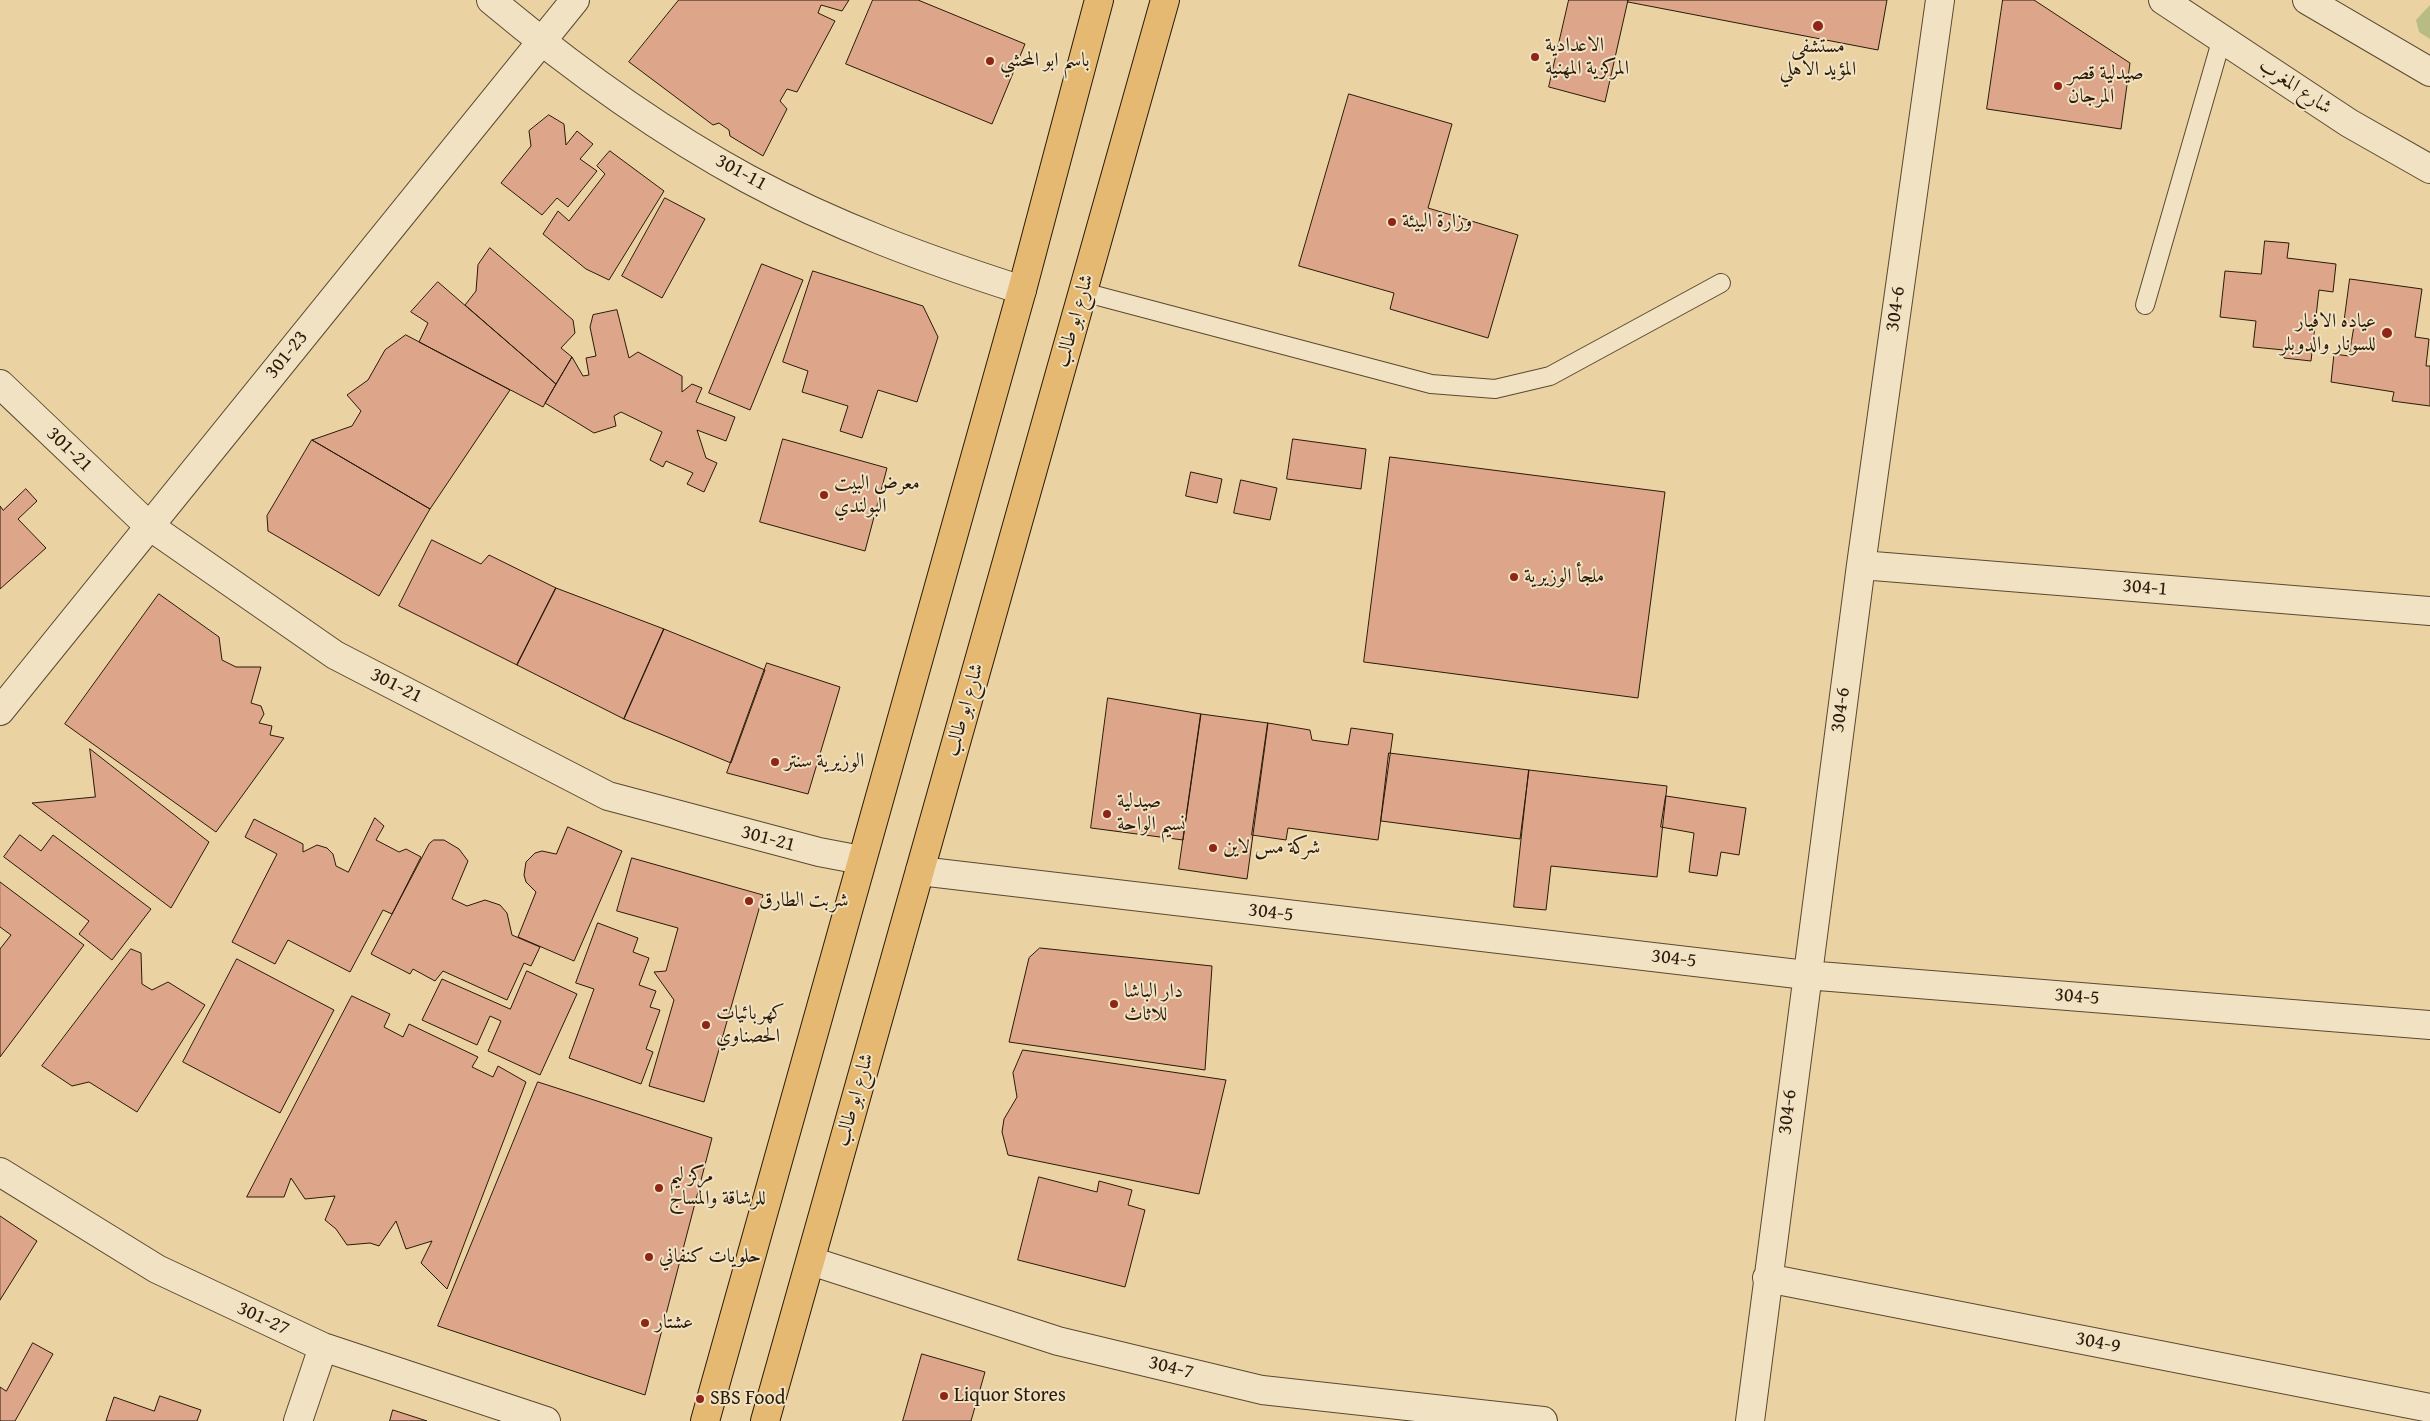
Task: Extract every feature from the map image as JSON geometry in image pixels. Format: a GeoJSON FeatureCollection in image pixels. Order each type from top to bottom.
{"type":"FeatureCollection","features":[{"type":"Feature","properties":{"kind":"main road"},"geometry":{"type":"LineString","coordinates":[[705,1421],[1022,290],[1099,0]]}},
{"type":"Feature","properties":{"kind":"main road","name":"شارع ابو طالب"},"geometry":{"type":"LineString","coordinates":[[765,1421],[1165,0]]}},
{"type":"Feature","properties":{"kind":"street","name":"301-11"},"geometry":{"type":"LineString","coordinates":[[491,0],[541,42],[608,92],[661,127],[749,179],[823,216],[900,248],[1022,290]]}},
{"type":"Feature","properties":{"kind":"street","name":"301-23"},"geometry":{"type":"LineString","coordinates":[[0,711],[148,525],[575,0]]}},
{"type":"Feature","properties":{"kind":"street","name":"304-6"},"geometry":{"type":"LineString","coordinates":[[1750,1421],[1806,975],[1940,0]]}},
{"type":"Feature","properties":{"kind":"street","name":"شارع المغرب"},"geometry":{"type":"LineString","coordinates":[[2163,0],[2349,123],[2430,169]]}},
{"type":"Feature","properties":{"kind":"street"},"geometry":{"type":"LineString","coordinates":[[2307,0],[2430,72]]}},
{"type":"Feature","properties":{"kind":"street","name":"301-21"},"geometry":{"type":"LineString","coordinates":[[0,384],[148,525],[335,655],[608,796],[819,852],[862,860]]}},
{"type":"Feature","properties":{"kind":"street","name":"304-1"},"geometry":{"type":"LineString","coordinates":[[1861,565],[2430,612]]}},
{"type":"Feature","properties":{"kind":"street","name":"304-5"},"geometry":{"type":"LineString","coordinates":[[920,871],[1806,975],[2430,1025]]}},
{"type":"Feature","properties":{"kind":"street","name":"301-27"},"geometry":{"type":"LineString","coordinates":[[0,1172],[157,1269],[323,1347],[546,1421]]}},
{"type":"Feature","properties":{"kind":"street","name":"304-7"},"geometry":{"type":"LineString","coordinates":[[811,1261],[1058,1341],[1262,1390],[1543,1421]]}},
{"type":"Feature","properties":{"kind":"street","name":"304-9"},"geometry":{"type":"LineString","coordinates":[[1767,1278],[2430,1408]]}},
{"type":"Feature","properties":{"kind":"street"},"geometry":{"type":"LineString","coordinates":[[298,1421],[323,1347]]}},
{"type":"Feature","properties":{"kind":"lane"},"geometry":{"type":"LineString","coordinates":[[2146,305],[2222,38]]}},
{"type":"Feature","properties":{"kind":"lane"},"geometry":{"type":"LineString","coordinates":[[1083,292],[1431,384],[1496,389],[1550,376],[1721,283]]}},
{"type":"Feature","properties":{"kind":"green space"},"geometry":{"type":"Polygon","coordinates":[[[2430,5],[2430,39],[2419,32],[2416,20],[2430,5]]]}},
{"type":"Feature","properties":{"kind":"building"},"geometry":{"type":"Polygon","coordinates":[[[679,0],[849,0],[842,11],[821,5],[818,13],[835,21],[797,92],[787,89],[780,101],[787,109],[763,156],[730,136],[729,130],[719,123],[713,125],[629,62],[679,0]]]}},
{"type":"Feature","properties":{"kind":"building"},"geometry":{"type":"Polygon","coordinates":[[[873,0],[918,0],[1025,44],[992,124],[846,64],[873,0]]]}},
{"type":"Feature","properties":{"kind":"building"},"geometry":{"type":"Polygon","coordinates":[[[1569,0],[1628,0],[1605,102],[1549,87],[1569,0]]]}},
{"type":"Feature","properties":{"kind":"building","name":"مستشفى المؤيد الاهلي"},"geometry":{"type":"Polygon","coordinates":[[[1628,0],[1887,0],[1878,50],[1628,2],[1628,0]]]}},
{"type":"Feature","properties":{"kind":"building","name":"صيدلية قصر المرجان"},"geometry":{"type":"Polygon","coordinates":[[[2003,0],[2034,0],[2130,63],[2121,129],[1987,109],[2003,0]]]}},
{"type":"Feature","properties":{"kind":"building","name":"وزارة البيئة"},"geometry":{"type":"Polygon","coordinates":[[[1349,94],[1452,124],[1428,208],[1518,235],[1488,338],[1390,309],[1394,293],[1299,266],[1349,94]]]}},
{"type":"Feature","properties":{"kind":"building"},"geometry":{"type":"Polygon","coordinates":[[[549,115],[564,124],[566,145],[577,131],[593,144],[580,159],[597,171],[568,207],[557,198],[542,215],[501,183],[531,146],[529,131],[549,115]]]}},
{"type":"Feature","properties":{"kind":"building"},"geometry":{"type":"Polygon","coordinates":[[[610,151],[664,191],[609,280],[586,269],[543,234],[558,211],[569,221],[605,174],[597,166],[610,151]]]}},
{"type":"Feature","properties":{"kind":"building"},"geometry":{"type":"Polygon","coordinates":[[[665,198],[705,219],[662,298],[622,276],[665,198]]]}},
{"type":"Feature","properties":{"kind":"building"},"geometry":{"type":"Polygon","coordinates":[[[2265,241],[2289,243],[2287,258],[2336,264],[2333,292],[2319,290],[2311,361],[2284,358],[2284,350],[2253,347],[2256,321],[2220,317],[2225,271],[2261,274],[2265,241]]]}},
{"type":"Feature","properties":{"kind":"building"},"geometry":{"type":"Polygon","coordinates":[[[490,248],[573,320],[575,333],[561,348],[572,357],[556,384],[465,305],[476,291],[478,265],[490,248]]]}},
{"type":"Feature","properties":{"kind":"building"},"geometry":{"type":"Polygon","coordinates":[[[762,264],[803,280],[750,410],[709,393],[762,264]]]}},
{"type":"Feature","properties":{"kind":"building"},"geometry":{"type":"Polygon","coordinates":[[[813,271],[923,306],[938,337],[917,402],[878,390],[862,438],[840,431],[848,406],[802,392],[808,371],[783,362],[813,271]]]}},
{"type":"Feature","properties":{"kind":"building"},"geometry":{"type":"Polygon","coordinates":[[[2350,279],[2422,289],[2415,337],[2429,339],[2426,366],[2430,366],[2430,406],[2392,401],[2394,392],[2331,382],[2334,354],[2349,356],[2354,326],[2344,324],[2350,279]]]}},
{"type":"Feature","properties":{"kind":"building"},"geometry":{"type":"Polygon","coordinates":[[[438,282],[556,384],[543,407],[419,342],[428,323],[411,312],[438,282]]]}},
{"type":"Feature","properties":{"kind":"building"},"geometry":{"type":"Polygon","coordinates":[[[617,310],[629,358],[638,352],[682,376],[682,392],[692,384],[702,388],[696,402],[735,417],[726,441],[697,430],[706,458],[717,463],[704,492],[687,484],[693,473],[666,461],[663,467],[650,460],[662,432],[621,412],[614,416],[616,426],[594,433],[545,403],[572,357],[583,376],[589,375],[586,358],[596,356],[590,327],[593,315],[617,310]]]}},
{"type":"Feature","properties":{"kind":"building"},"geometry":{"type":"Polygon","coordinates":[[[406,335],[510,390],[430,509],[312,440],[352,426],[361,411],[347,395],[368,380],[385,350],[406,335]]]}},
{"type":"Feature","properties":{"kind":"building","name":"معرض البيت البولندي"},"geometry":{"type":"Polygon","coordinates":[[[783,439],[887,468],[865,551],[760,522],[783,439]]]}},
{"type":"Feature","properties":{"kind":"building"},"geometry":{"type":"Polygon","coordinates":[[[1293,439],[1366,449],[1361,489],[1287,479],[1293,439]]]}},
{"type":"Feature","properties":{"kind":"building"},"geometry":{"type":"Polygon","coordinates":[[[312,440],[430,509],[379,596],[268,531],[267,516],[312,440]]]}},
{"type":"Feature","properties":{"kind":"building","name":"ملجأ الوزيرية"},"geometry":{"type":"Polygon","coordinates":[[[1390,457],[1665,492],[1638,698],[1364,662],[1390,457]]]}},
{"type":"Feature","properties":{"kind":"building"},"geometry":{"type":"Polygon","coordinates":[[[1191,472],[1222,479],[1217,503],[1186,496],[1191,472]]]}},
{"type":"Feature","properties":{"kind":"building"},"geometry":{"type":"Polygon","coordinates":[[[1241,480],[1277,488],[1270,520],[1234,513],[1241,480]]]}},
{"type":"Feature","properties":{"kind":"building"},"geometry":{"type":"Polygon","coordinates":[[[26,489],[37,501],[18,519],[46,548],[0,589],[0,506],[3,510],[26,489]]]}},
{"type":"Feature","properties":{"kind":"building"},"geometry":{"type":"Polygon","coordinates":[[[432,540],[481,564],[489,555],[556,588],[517,665],[399,606],[432,540]]]}},
{"type":"Feature","properties":{"kind":"building"},"geometry":{"type":"Polygon","coordinates":[[[556,588],[664,629],[624,719],[517,665],[556,588]]]}},
{"type":"Feature","properties":{"kind":"building"},"geometry":{"type":"Polygon","coordinates":[[[159,594],[219,637],[222,660],[236,667],[261,667],[251,703],[261,706],[264,714],[259,723],[272,726],[270,735],[284,738],[216,832],[65,724],[159,594]]]}},
{"type":"Feature","properties":{"kind":"building"},"geometry":{"type":"Polygon","coordinates":[[[664,629],[765,670],[731,763],[624,719],[664,629]]]}},
{"type":"Feature","properties":{"kind":"building"},"geometry":{"type":"Polygon","coordinates":[[[767,663],[840,687],[808,794],[727,773],[767,663]]]}},
{"type":"Feature","properties":{"kind":"building"},"geometry":{"type":"Polygon","coordinates":[[[1108,698],[1201,714],[1183,840],[1091,828],[1108,698]]]}},
{"type":"Feature","properties":{"kind":"building"},"geometry":{"type":"Polygon","coordinates":[[[1201,714],[1268,723],[1247,879],[1179,869],[1201,714]]]}},
{"type":"Feature","properties":{"kind":"building"},"geometry":{"type":"Polygon","coordinates":[[[1268,723],[1310,730],[1312,740],[1348,745],[1351,728],[1393,734],[1378,840],[1288,828],[1286,840],[1252,835],[1268,723]]]}},
{"type":"Feature","properties":{"kind":"building"},"geometry":{"type":"Polygon","coordinates":[[[90,749],[209,842],[171,908],[32,803],[95,797],[90,749]]]}},
{"type":"Feature","properties":{"kind":"building"},"geometry":{"type":"Polygon","coordinates":[[[1389,753],[1529,770],[1520,839],[1381,821],[1389,753]]]}},
{"type":"Feature","properties":{"kind":"building"},"geometry":{"type":"Polygon","coordinates":[[[1529,770],[1667,786],[1657,877],[1551,866],[1546,910],[1514,907],[1529,770]]]}},
{"type":"Feature","properties":{"kind":"building"},"geometry":{"type":"Polygon","coordinates":[[[1666,796],[1746,808],[1739,855],[1721,852],[1717,876],[1689,872],[1694,833],[1661,827],[1666,796]]]}},
{"type":"Feature","properties":{"kind":"building"},"geometry":{"type":"Polygon","coordinates":[[[375,818],[384,826],[376,840],[399,852],[406,849],[421,857],[392,914],[383,910],[350,972],[288,940],[275,964],[232,942],[277,854],[245,837],[254,819],[303,844],[303,852],[317,845],[327,848],[333,854],[336,866],[348,872],[375,818]]]}},
{"type":"Feature","properties":{"kind":"building"},"geometry":{"type":"Polygon","coordinates":[[[568,827],[622,851],[574,961],[518,937],[536,892],[526,882],[524,875],[526,862],[535,853],[542,851],[556,854],[568,827]]]}},
{"type":"Feature","properties":{"kind":"building"},"geometry":{"type":"Polygon","coordinates":[[[20,835],[41,851],[53,835],[151,909],[112,960],[79,934],[89,921],[4,857],[20,835]]]}},
{"type":"Feature","properties":{"kind":"building"},"geometry":{"type":"Polygon","coordinates":[[[434,840],[444,840],[459,849],[468,861],[452,899],[467,906],[485,900],[500,905],[507,913],[512,935],[540,947],[531,966],[524,963],[507,1000],[443,971],[435,981],[413,969],[410,974],[371,954],[429,844],[434,840]]]}},
{"type":"Feature","properties":{"kind":"building"},"geometry":{"type":"Polygon","coordinates":[[[632,858],[763,895],[704,1102],[649,1086],[674,1000],[654,972],[666,971],[678,928],[617,911],[632,858]]]}},
{"type":"Feature","properties":{"kind":"building"},"geometry":{"type":"Polygon","coordinates":[[[0,882],[84,945],[0,1057],[0,949],[11,935],[0,927],[0,882]]]}},
{"type":"Feature","properties":{"kind":"building"},"geometry":{"type":"Polygon","coordinates":[[[598,923],[638,938],[633,952],[649,958],[639,985],[656,991],[650,1007],[660,1010],[646,1049],[653,1052],[641,1084],[569,1058],[594,989],[576,983],[598,923]]]}},
{"type":"Feature","properties":{"kind":"building","name":"دار الباشا للاثاث"},"geometry":{"type":"Polygon","coordinates":[[[1040,948],[1212,966],[1205,1070],[1009,1042],[1029,958],[1040,948]]]}},
{"type":"Feature","properties":{"kind":"building"},"geometry":{"type":"Polygon","coordinates":[[[131,949],[141,953],[142,984],[152,990],[168,982],[205,1005],[137,1112],[89,1082],[72,1086],[42,1066],[131,949]]]}},
{"type":"Feature","properties":{"kind":"building"},"geometry":{"type":"Polygon","coordinates":[[[237,959],[334,1010],[280,1113],[183,1062],[237,959]]]}},
{"type":"Feature","properties":{"kind":"building"},"geometry":{"type":"Polygon","coordinates":[[[527,971],[577,994],[540,1075],[488,1051],[501,1021],[490,1016],[477,1045],[422,1020],[442,979],[510,1009],[527,971]]]}},
{"type":"Feature","properties":{"kind":"building"},"geometry":{"type":"Polygon","coordinates":[[[352,996],[390,1014],[384,1027],[403,1037],[409,1024],[478,1057],[472,1067],[493,1077],[498,1066],[526,1082],[447,1289],[421,1263],[432,1241],[406,1249],[396,1221],[379,1246],[370,1243],[347,1245],[336,1229],[325,1220],[335,1196],[305,1199],[291,1178],[284,1197],[247,1197],[352,996]]]}},
{"type":"Feature","properties":{"kind":"building"},"geometry":{"type":"Polygon","coordinates":[[[1023,1050],[1226,1080],[1199,1194],[1008,1155],[1002,1132],[1004,1119],[1017,1097],[1013,1073],[1023,1050]]]}},
{"type":"Feature","properties":{"kind":"building"},"geometry":{"type":"Polygon","coordinates":[[[538,1082],[712,1138],[645,1395],[438,1326],[538,1082]]]}},
{"type":"Feature","properties":{"kind":"building"},"geometry":{"type":"Polygon","coordinates":[[[1039,1177],[1097,1192],[1099,1181],[1132,1190],[1128,1205],[1145,1210],[1125,1287],[1018,1260],[1039,1177]]]}},
{"type":"Feature","properties":{"kind":"building"},"geometry":{"type":"Polygon","coordinates":[[[0,1216],[37,1241],[0,1300],[0,1216]]]}},
{"type":"Feature","properties":{"kind":"building"},"geometry":{"type":"Polygon","coordinates":[[[33,1343],[53,1354],[15,1421],[0,1421],[0,1387],[6,1391],[33,1343]]]}},
{"type":"Feature","properties":{"kind":"building","name":"Liquor Stores"},"geometry":{"type":"Polygon","coordinates":[[[922,1354],[985,1372],[971,1421],[903,1421],[922,1354]]]}},
{"type":"Feature","properties":{"kind":"building"},"geometry":{"type":"Polygon","coordinates":[[[160,1396],[201,1410],[197,1421],[106,1421],[114,1397],[154,1411],[160,1396]]]}},
{"type":"Feature","properties":{"kind":"building"},"geometry":{"type":"Polygon","coordinates":[[[393,1410],[427,1421],[390,1421],[393,1410]]]}},
{"type":"Feature","properties":{"kind":"place","name":"مستشفى المؤيد الاهلي"},"geometry":{"type":"Point","coordinates":[1818,26]}},
{"type":"Feature","properties":{"kind":"place","name":"الاعدادية المركزية المهنية"},"geometry":{"type":"Point","coordinates":[1535,57]}},
{"type":"Feature","properties":{"kind":"place","name":"باسم ابو المحشي"},"geometry":{"type":"Point","coordinates":[990,61]}},
{"type":"Feature","properties":{"kind":"place","name":"صيدلية قصر المرجان"},"geometry":{"type":"Point","coordinates":[2058,86]}},
{"type":"Feature","properties":{"kind":"place","name":"وزارة البيئة"},"geometry":{"type":"Point","coordinates":[1392,222]}},
{"type":"Feature","properties":{"kind":"place","name":"عياده الافيار للسونار والدوبلر"},"geometry":{"type":"Point","coordinates":[2387,333]}},
{"type":"Feature","properties":{"kind":"place","name":"معرض البيت البولندي"},"geometry":{"type":"Point","coordinates":[824,495]}},
{"type":"Feature","properties":{"kind":"place","name":"ملجأ الوزيرية"},"geometry":{"type":"Point","coordinates":[1514,577]}},
{"type":"Feature","properties":{"kind":"place","name":"الوزيرية سنتر"},"geometry":{"type":"Point","coordinates":[775,762]}},
{"type":"Feature","properties":{"kind":"place","name":"صيدلية نسيم الواحة"},"geometry":{"type":"Point","coordinates":[1107,814]}},
{"type":"Feature","properties":{"kind":"place","name":"شركة مس لاين"},"geometry":{"type":"Point","coordinates":[1213,848]}},
{"type":"Feature","properties":{"kind":"place","name":"شربت الطارق"},"geometry":{"type":"Point","coordinates":[749,901]}},
{"type":"Feature","properties":{"kind":"place","name":"دار الباشا للاثاث"},"geometry":{"type":"Point","coordinates":[1114,1004]}},
{"type":"Feature","properties":{"kind":"place","name":"كهربائيات الحصناوي"},"geometry":{"type":"Point","coordinates":[706,1025]}},
{"type":"Feature","properties":{"kind":"place","name":"مركز ليم للرشاقة والمساج"},"geometry":{"type":"Point","coordinates":[659,1188]}},
{"type":"Feature","properties":{"kind":"place","name":"حلويات كنفاني"},"geometry":{"type":"Point","coordinates":[649,1257]}},
{"type":"Feature","properties":{"kind":"place","name":"عشتار"},"geometry":{"type":"Point","coordinates":[645,1323]}},
{"type":"Feature","properties":{"kind":"place","name":"Liquor Stores"},"geometry":{"type":"Point","coordinates":[944,1396]}},
{"type":"Feature","properties":{"kind":"place","name":"SBS Food"},"geometry":{"type":"Point","coordinates":[700,1399]}}]}
